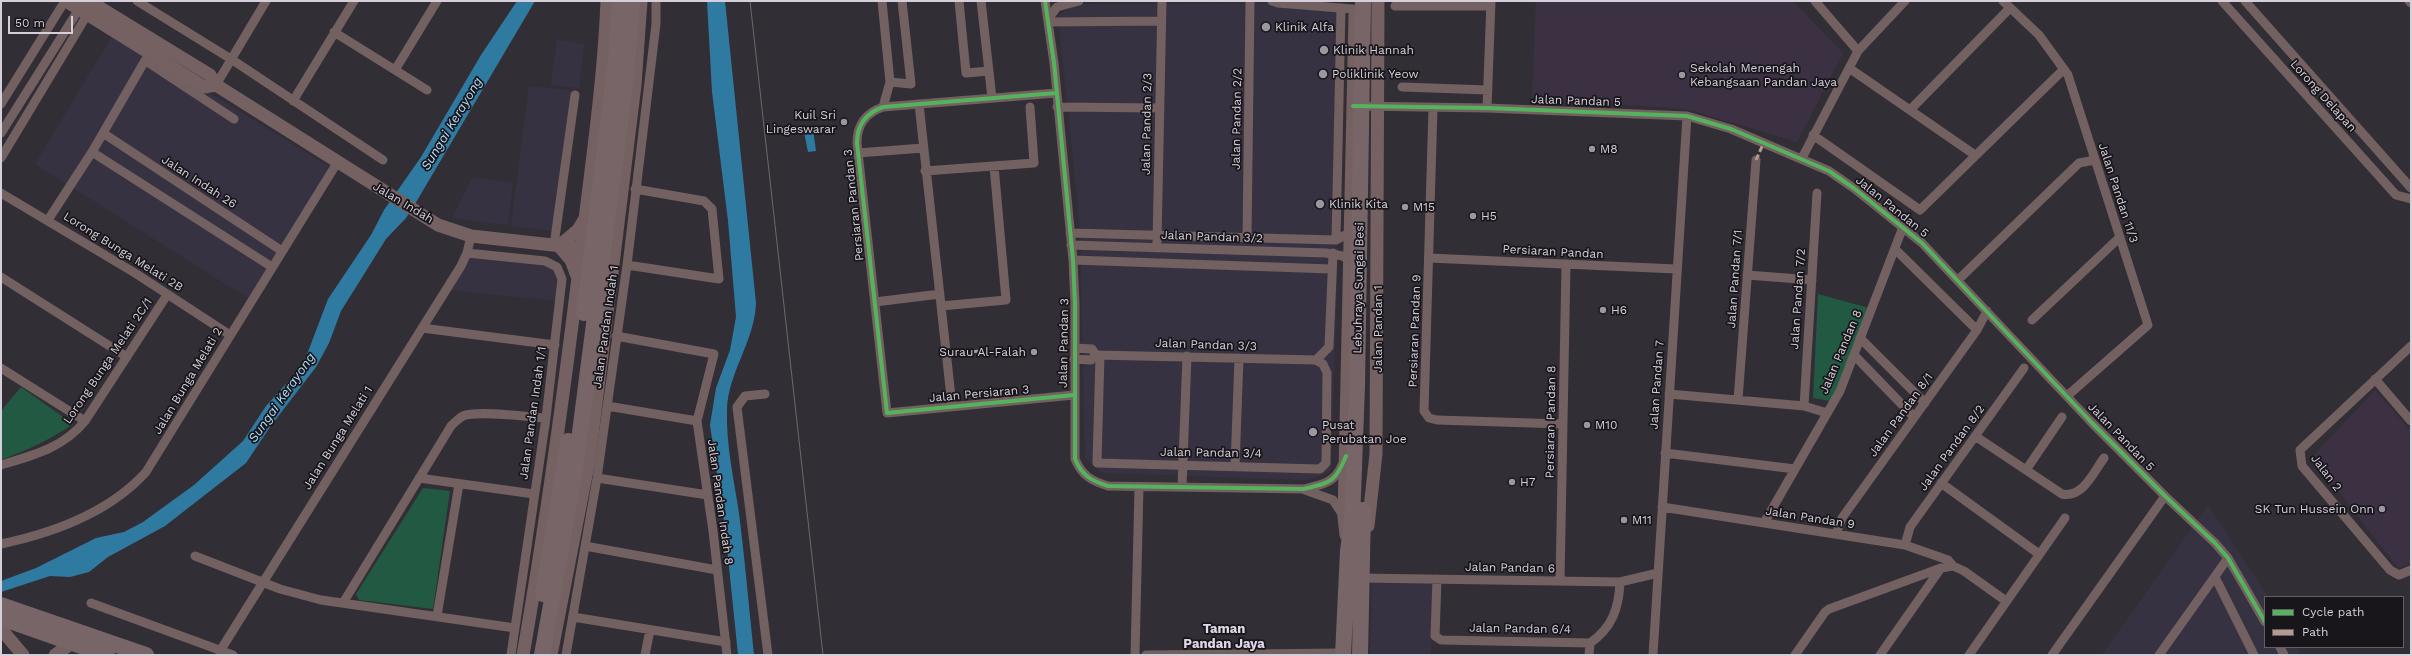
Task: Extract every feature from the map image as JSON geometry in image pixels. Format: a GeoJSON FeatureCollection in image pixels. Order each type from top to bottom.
{"type":"FeatureCollection","features":[{"type":"Feature","properties":{"kind":"highway"},"geometry":{"type":"LineString","coordinates":[[569,470],[616,60],[620,1]]}},
{"type":"Feature","properties":{"kind":"highway"},"geometry":{"type":"LineString","coordinates":[[542,655],[546,604],[569,470],[626,76],[632,1]]}},
{"type":"Feature","properties":{"kind":"highway","name":"Lebuhraya Sungai Besi"},"geometry":{"type":"LineString","coordinates":[[1355,550],[1352,522],[1357,394],[1358,4]]}},
{"type":"Feature","properties":{"kind":"highway","name":"Lebuhraya Sungai Besi"},"geometry":{"type":"LineString","coordinates":[[1355,550],[1370,278],[1376,4]]}},
{"type":"Feature","properties":{"kind":"highway","name":"Jalan Pandan 1"},"geometry":{"type":"LineString","coordinates":[[1355,550],[1361,578],[1360,655]]}},
{"type":"Feature","properties":{"kind":"highway","name":"Jalan Pandan 1"},"geometry":{"type":"LineString","coordinates":[[1343,654],[1355,550]]}},
{"type":"Feature","properties":{"kind":"highway"},"geometry":{"type":"LineString","coordinates":[[531,655],[546,604]]}},
{"type":"Feature","properties":{"kind":"highway"},"geometry":{"type":"LineString","coordinates":[[1,605],[146,655]]}},
{"type":"Feature","properties":{"kind":"highway"},"geometry":{"type":"LineString","coordinates":[[1,618],[108,655]]}},
{"type":"Feature","properties":{"kind":"main road","name":"Jalan Indah"},"geometry":{"type":"LineString","coordinates":[[65,1],[87,6],[210,75],[216,85],[337,163],[448,230],[471,236],[615,251]]}},
{"type":"Feature","properties":{"kind":"main road"},"geometry":{"type":"LineString","coordinates":[[551,655],[546,604],[549,500],[578,281],[602,82],[607,1]]}},
{"type":"Feature","properties":{"kind":"main road"},"geometry":{"type":"LineString","coordinates":[[523,655],[546,604],[588,460],[608,349],[611,284],[615,251],[642,86],[641,1]]}},
{"type":"Feature","properties":{"kind":"main road","name":"Jalan Pandan 1"},"geometry":{"type":"LineString","coordinates":[[1355,550],[1344,517],[1353,106],[1358,4]]}},
{"type":"Feature","properties":{"kind":"main road","name":"Jalan Pandan 1"},"geometry":{"type":"LineString","coordinates":[[1355,550],[1369,521],[1376,454],[1378,241],[1376,4]]}},
{"type":"Feature","properties":{"kind":"main road","name":"Jalan Indah"},"geometry":{"type":"LineString","coordinates":[[87,6],[148,57],[204,87],[216,85]]}},
{"type":"Feature","properties":{"kind":"main road"},"geometry":{"type":"LineString","coordinates":[[585,218],[592,228],[603,231],[613,228],[619,223]]}},
{"type":"Feature","properties":{"kind":"main road"},"geometry":{"type":"LineString","coordinates":[[578,281],[571,260],[556,245],[578,230],[585,218]]}},
{"type":"Feature","properties":{"kind":"main road"},"geometry":{"type":"LineString","coordinates":[[1351,237],[1365,235],[1378,241]]}},
{"type":"Feature","properties":{"kind":"main road"},"geometry":{"type":"LineString","coordinates":[[578,281],[588,275],[598,275],[611,284]]}},
{"type":"Feature","properties":{"kind":"main road"},"geometry":{"type":"LineString","coordinates":[[1,629],[23,655]]}},
{"type":"Feature","properties":{"kind":"main road"},"geometry":{"type":"LineString","coordinates":[[55,655],[72,643]]}},
{"type":"Feature","properties":{"kind":"street"},"geometry":{"type":"LineString","coordinates":[[1,104],[65,1]]}},
{"type":"Feature","properties":{"kind":"street"},"geometry":{"type":"LineString","coordinates":[[138,1],[231,59],[383,160]]}},
{"type":"Feature","properties":{"kind":"street"},"geometry":{"type":"LineString","coordinates":[[216,85],[266,1]]}},
{"type":"Feature","properties":{"kind":"street"},"geometry":{"type":"LineString","coordinates":[[293,101],[354,1]]}},
{"type":"Feature","properties":{"kind":"street"},"geometry":{"type":"LineString","coordinates":[[395,70],[437,1]]}},
{"type":"Feature","properties":{"kind":"street","name":"Jalan Pandan Indah 1"},"geometry":{"type":"LineString","coordinates":[[566,655],[597,478],[606,406],[608,349],[616,336],[627,265],[636,188],[642,86],[656,24],[656,1]]}},
{"type":"Feature","properties":{"kind":"street"},"geometry":{"type":"LineString","coordinates":[[882,1],[890,82],[883,107]]}},
{"type":"Feature","properties":{"kind":"street"},"geometry":{"type":"LineString","coordinates":[[890,82],[912,84],[902,1]]}},
{"type":"Feature","properties":{"kind":"street"},"geometry":{"type":"LineString","coordinates":[[959,1],[966,73],[989,71]]}},
{"type":"Feature","properties":{"kind":"street"},"geometry":{"type":"LineString","coordinates":[[981,1],[992,98]]}},
{"type":"Feature","properties":{"kind":"street"},"geometry":{"type":"LineString","coordinates":[[1045,1],[1055,1]]}},
{"type":"Feature","properties":{"kind":"street","name":"Jalan Pandan 3"},"geometry":{"type":"LineString","coordinates":[[1045,1],[1073,260],[1075,459],[1078,467],[1086,478],[1108,486],[1139,488],[1182,487],[1304,489],[1326,484],[1338,476],[1346,456]]}},
{"type":"Feature","properties":{"kind":"street"},"geometry":{"type":"LineString","coordinates":[[1048,21],[1057,7],[1079,1]]}},
{"type":"Feature","properties":{"kind":"street","name":"Jalan Pandan 2/3"},"geometry":{"type":"LineString","coordinates":[[1157,247],[1162,1]]}},
{"type":"Feature","properties":{"kind":"street","name":"Jalan Pandan 2/2"},"geometry":{"type":"LineString","coordinates":[[1247,238],[1250,1]]}},
{"type":"Feature","properties":{"kind":"street"},"geometry":{"type":"LineString","coordinates":[[1272,1],[1278,4],[1341,8],[1358,4],[1376,4]]}},
{"type":"Feature","properties":{"kind":"street"},"geometry":{"type":"LineString","coordinates":[[1815,1],[1858,51]]}},
{"type":"Feature","properties":{"kind":"street"},"geometry":{"type":"LineString","coordinates":[[1802,158],[1858,51],[1906,1]]}},
{"type":"Feature","properties":{"kind":"street","name":"Jalan Pandan 11/3"},"geometry":{"type":"LineString","coordinates":[[2003,1],[2039,35],[2064,69],[2148,325],[2067,396]]}},
{"type":"Feature","properties":{"kind":"street","name":"Lorong Delapan"},"geometry":{"type":"LineString","coordinates":[[2222,1],[2396,195],[2411,199]]}},
{"type":"Feature","properties":{"kind":"street","name":"Lorong Delapan"},"geometry":{"type":"LineString","coordinates":[[2245,1],[2411,188]]}},
{"type":"Feature","properties":{"kind":"street"},"geometry":{"type":"LineString","coordinates":[[1395,6],[1491,4],[1487,108]]}},
{"type":"Feature","properties":{"kind":"street"},"geometry":{"type":"LineString","coordinates":[[1,133],[87,6]]}},
{"type":"Feature","properties":{"kind":"street"},"geometry":{"type":"LineString","coordinates":[[1,158],[87,6]]}},
{"type":"Feature","properties":{"kind":"street"},"geometry":{"type":"LineString","coordinates":[[1336,240],[1341,8]]}},
{"type":"Feature","properties":{"kind":"street"},"geometry":{"type":"LineString","coordinates":[[1910,110],[2010,8]]}},
{"type":"Feature","properties":{"kind":"street"},"geometry":{"type":"LineString","coordinates":[[1048,21],[1161,21]]}},
{"type":"Feature","properties":{"kind":"street"},"geometry":{"type":"LineString","coordinates":[[334,32],[427,90]]}},
{"type":"Feature","properties":{"kind":"street"},"geometry":{"type":"LineString","coordinates":[[48,220],[92,152],[148,57],[234,118]]}},
{"type":"Feature","properties":{"kind":"street"},"geometry":{"type":"LineString","coordinates":[[1849,68],[1975,155]]}},
{"type":"Feature","properties":{"kind":"street"},"geometry":{"type":"LineString","coordinates":[[1813,135],[1920,210],[2064,69]]}},
{"type":"Feature","properties":{"kind":"street"},"geometry":{"type":"LineString","coordinates":[[1402,87],[1488,90]]}},
{"type":"Feature","properties":{"kind":"street","name":"Persiaran Pandan 3"},"geometry":{"type":"LineString","coordinates":[[887,413],[858,153],[857,136],[862,122],[870,113],[883,107],[1056,93]]}},
{"type":"Feature","properties":{"kind":"street"},"geometry":{"type":"LineString","coordinates":[[556,245],[575,95]]}},
{"type":"Feature","properties":{"kind":"street"},"geometry":{"type":"LineString","coordinates":[[919,104],[925,171],[952,406]]}},
{"type":"Feature","properties":{"kind":"street","name":"Jalan Pandan 5"},"geometry":{"type":"LineString","coordinates":[[1353,106],[1487,108],[1687,116],[1731,129],[1802,158],[1829,171],[1855,188],[1922,243],[2067,396],[2228,558],[2264,620]]}},
{"type":"Feature","properties":{"kind":"street"},"geometry":{"type":"LineString","coordinates":[[925,171],[1034,163],[1030,107]]}},
{"type":"Feature","properties":{"kind":"street"},"geometry":{"type":"LineString","coordinates":[[1057,107],[1160,108]]}},
{"type":"Feature","properties":{"kind":"street","name":"Persiaran Pandan 9"},"geometry":{"type":"LineString","coordinates":[[1433,108],[1424,411],[1429,418],[1437,420],[1563,424]]}},
{"type":"Feature","properties":{"kind":"street","name":"Jalan Pandan 7"},"geometry":{"type":"LineString","coordinates":[[1653,655],[1676,269],[1687,116]]}},
{"type":"Feature","properties":{"kind":"street","name":"Jalan Indah 26"},"geometry":{"type":"LineString","coordinates":[[102,133],[282,251]]}},
{"type":"Feature","properties":{"kind":"street"},"geometry":{"type":"LineString","coordinates":[[858,153],[923,148]]}},
{"type":"Feature","properties":{"kind":"street"},"geometry":{"type":"LineString","coordinates":[[92,152],[272,267]]}},
{"type":"Feature","properties":{"kind":"street","name":"Jalan Pandan 7/1"},"geometry":{"type":"LineString","coordinates":[[1738,400],[1756,160]]}},
{"type":"Feature","properties":{"kind":"street"},"geometry":{"type":"LineString","coordinates":[[1958,280],[2079,163],[2095,160]]}},
{"type":"Feature","properties":{"kind":"street","name":"Jalan Bunga Melati 2"},"geometry":{"type":"LineString","coordinates":[[1,544],[30,538],[71,523],[102,507],[130,489],[146,472],[337,163]]}},
{"type":"Feature","properties":{"kind":"street"},"geometry":{"type":"LineString","coordinates":[[941,306],[1006,300],[994,166]]}},
{"type":"Feature","properties":{"kind":"street"},"geometry":{"type":"LineString","coordinates":[[627,265],[719,279],[712,209],[709,204],[704,201],[636,188]]}},
{"type":"Feature","properties":{"kind":"street","name":"Lorong Bunga Melati 2B"},"geometry":{"type":"LineString","coordinates":[[1,192],[230,335]]}},
{"type":"Feature","properties":{"kind":"street","name":"Jalan Pandan 7/2"},"geometry":{"type":"LineString","coordinates":[[1804,406],[1817,193]]}},
{"type":"Feature","properties":{"kind":"street","name":"Jalan Pandan 8"},"geometry":{"type":"LineString","coordinates":[[1764,523],[1840,391],[1903,227]]}},
{"type":"Feature","properties":{"kind":"street"},"geometry":{"type":"LineString","coordinates":[[1070,233],[1336,240],[1351,237]]}},
{"type":"Feature","properties":{"kind":"street","name":"Jalan Bunga Melati 1"},"geometry":{"type":"LineString","coordinates":[[220,651],[422,328],[467,252],[471,236]]}},
{"type":"Feature","properties":{"kind":"street"},"geometry":{"type":"LineString","coordinates":[[2032,320],[2120,237]]}},
{"type":"Feature","properties":{"kind":"street","name":"Jalan Pandan 3/2"},"geometry":{"type":"LineString","coordinates":[[1071,245],[1333,254],[1343,256],[1350,261]]}},
{"type":"Feature","properties":{"kind":"street"},"geometry":{"type":"LineString","coordinates":[[1895,249],[1976,330]]}},
{"type":"Feature","properties":{"kind":"street","name":"Jalan Pandan Indah 1/1"},"geometry":{"type":"LineString","coordinates":[[467,252],[545,261],[557,267],[562,279],[546,418],[511,655]]}},
{"type":"Feature","properties":{"kind":"street"},"geometry":{"type":"LineString","coordinates":[[1316,360],[1329,347],[1331,269],[1333,254]]}},
{"type":"Feature","properties":{"kind":"street","name":"Persiaran Pandan"},"geometry":{"type":"LineString","coordinates":[[1429,258],[1676,269]]}},
{"type":"Feature","properties":{"kind":"street"},"geometry":{"type":"LineString","coordinates":[[1073,260],[1331,269]]}},
{"type":"Feature","properties":{"kind":"street","name":"Persiaran Pandan 8"},"geometry":{"type":"LineString","coordinates":[[1560,581],[1566,264]]}},
{"type":"Feature","properties":{"kind":"street"},"geometry":{"type":"LineString","coordinates":[[1747,275],[1812,280]]}},
{"type":"Feature","properties":{"kind":"street"},"geometry":{"type":"LineString","coordinates":[[2,281],[127,357]]}},
{"type":"Feature","properties":{"kind":"street"},"geometry":{"type":"LineString","coordinates":[[875,302],[940,294]]}},
{"type":"Feature","properties":{"kind":"street","name":"Lorong Bunga Melati 2C/1"},"geometry":{"type":"LineString","coordinates":[[1,465],[46,452],[74,434],[86,421],[167,295]]}},
{"type":"Feature","properties":{"kind":"street","name":"Jalan Pandan 8/1"},"geometry":{"type":"LineString","coordinates":[[1836,534],[1842,518],[1925,403],[1976,330],[1987,311]]}},
{"type":"Feature","properties":{"kind":"street"},"geometry":{"type":"LineString","coordinates":[[422,328],[554,345]]}},
{"type":"Feature","properties":{"kind":"street","name":"Jalan Pandan Indah 8"},"geometry":{"type":"LineString","coordinates":[[616,336],[714,354],[697,421],[708,495],[727,655]]}},
{"type":"Feature","properties":{"kind":"street"},"geometry":{"type":"LineString","coordinates":[[1860,338],[1925,403]]}},
{"type":"Feature","properties":{"kind":"street","name":"Jalan 2"},"geometry":{"type":"LineString","coordinates":[[2411,346],[2300,450],[2299,458],[2302,466],[2390,570],[2399,575],[2411,570]]}},
{"type":"Feature","properties":{"kind":"street","name":"Jalan Pandan 3/3"},"geometry":{"type":"LineString","coordinates":[[1075,348],[1092,349],[1098,355]]}},
{"type":"Feature","properties":{"kind":"street","name":"Jalan Pandan 3/3"},"geometry":{"type":"LineString","coordinates":[[1074,359],[1091,360],[1098,355],[1316,360]]}},
{"type":"Feature","properties":{"kind":"street","name":"Jalan Pandan 3/4"},"geometry":{"type":"LineString","coordinates":[[1098,355],[1097,463],[1320,469],[1324,466],[1326,460],[1327,373],[1322,364],[1316,360]]}},
{"type":"Feature","properties":{"kind":"street"},"geometry":{"type":"LineString","coordinates":[[1182,487],[1187,356]]}},
{"type":"Feature","properties":{"kind":"street"},"geometry":{"type":"LineString","coordinates":[[1854,356],[1914,417]]}},
{"type":"Feature","properties":{"kind":"street"},"geometry":{"type":"LineString","coordinates":[[1235,466],[1239,358]]}},
{"type":"Feature","properties":{"kind":"street"},"geometry":{"type":"LineString","coordinates":[[1,368],[86,421]]}},
{"type":"Feature","properties":{"kind":"street","name":"Jalan Pandan 8/2"},"geometry":{"type":"LineString","coordinates":[[1905,545],[1910,527],[2024,368]]}},
{"type":"Feature","properties":{"kind":"street"},"geometry":{"type":"LineString","coordinates":[[2375,379],[2411,421]]}},
{"type":"Feature","properties":{"kind":"street"},"geometry":{"type":"LineString","coordinates":[[765,394],[745,396],[737,407],[768,655]]}},
{"type":"Feature","properties":{"kind":"street"},"geometry":{"type":"LineString","coordinates":[[1669,394],[1804,406],[1827,413]]}},
{"type":"Feature","properties":{"kind":"street","name":"Jalan Persiaran 3"},"geometry":{"type":"LineString","coordinates":[[887,413],[1074,395]]}},
{"type":"Feature","properties":{"kind":"street"},"geometry":{"type":"LineString","coordinates":[[606,406],[697,421]]}},
{"type":"Feature","properties":{"kind":"street"},"geometry":{"type":"LineString","coordinates":[[343,603],[451,426],[464,415],[476,414],[546,418]]}},
{"type":"Feature","properties":{"kind":"street"},"geometry":{"type":"LineString","coordinates":[[2026,470],[2062,417]]}},
{"type":"Feature","properties":{"kind":"street"},"geometry":{"type":"LineString","coordinates":[[1975,436],[2062,494],[2071,495],[2080,491],[2104,458]]}},
{"type":"Feature","properties":{"kind":"street"},"geometry":{"type":"LineString","coordinates":[[1665,453],[1795,469]]}},
{"type":"Feature","properties":{"kind":"street"},"geometry":{"type":"LineString","coordinates":[[419,478],[534,494]]}},
{"type":"Feature","properties":{"kind":"street"},"geometry":{"type":"LineString","coordinates":[[597,478],[708,495]]}},
{"type":"Feature","properties":{"kind":"street"},"geometry":{"type":"LineString","coordinates":[[1941,483],[2039,554]]}},
{"type":"Feature","properties":{"kind":"street"},"geometry":{"type":"LineString","coordinates":[[438,616],[459,484]]}},
{"type":"Feature","properties":{"kind":"street"},"geometry":{"type":"LineString","coordinates":[[1135,655],[1139,488]]}},
{"type":"Feature","properties":{"kind":"street","name":"Jalan Pandan 3"},"geometry":{"type":"LineString","coordinates":[[1304,489],[1332,500],[1344,517]]}},
{"type":"Feature","properties":{"kind":"street"},"geometry":{"type":"LineString","coordinates":[[2052,655],[2165,496]]}},
{"type":"Feature","properties":{"kind":"street","name":"Jalan Pandan 9"},"geometry":{"type":"LineString","coordinates":[[1662,507],[1905,545],[1952,565],[2006,601]]}},
{"type":"Feature","properties":{"kind":"street"},"geometry":{"type":"LineString","coordinates":[[1969,655],[2039,554],[2066,518]]}},
{"type":"Feature","properties":{"kind":"street"},"geometry":{"type":"LineString","coordinates":[[585,546],[717,570]]}},
{"type":"Feature","properties":{"kind":"street"},"geometry":{"type":"LineString","coordinates":[[195,556],[262,583],[299,595],[388,610],[515,628]]}},
{"type":"Feature","properties":{"kind":"street"},"geometry":{"type":"LineString","coordinates":[[2159,655],[2228,558]]}},
{"type":"Feature","properties":{"kind":"street"},"geometry":{"type":"LineString","coordinates":[[1795,655],[1825,612],[1829,609],[1952,565]]}},
{"type":"Feature","properties":{"kind":"street"},"geometry":{"type":"LineString","coordinates":[[1880,655],[1941,568]]}},
{"type":"Feature","properties":{"kind":"street","name":"Jalan Pandan 6"},"geometry":{"type":"LineString","coordinates":[[1361,578],[1620,582],[1658,573]]}},
{"type":"Feature","properties":{"kind":"street"},"geometry":{"type":"LineString","coordinates":[[2214,577],[2254,655]]}},
{"type":"Feature","properties":{"kind":"street","name":"Jalan Pandan 6/4"},"geometry":{"type":"LineString","coordinates":[[1437,579],[1435,636],[1440,640],[1590,643]]}},
{"type":"Feature","properties":{"kind":"street"},"geometry":{"type":"LineString","coordinates":[[1589,655],[1590,643],[1601,636],[1611,623],[1618,605],[1620,582]]}},
{"type":"Feature","properties":{"kind":"street"},"geometry":{"type":"LineString","coordinates":[[91,603],[233,655]]}},
{"type":"Feature","properties":{"kind":"street"},"geometry":{"type":"LineString","coordinates":[[573,617],[726,642]]}},
{"type":"Feature","properties":{"kind":"street"},"geometry":{"type":"LineString","coordinates":[[645,655],[650,630]]}},
{"type":"Feature","properties":{"kind":"street"},"geometry":{"type":"LineString","coordinates":[[1146,655],[1343,654]]}},
{"type":"Feature","properties":{"kind":"shaded area","name":"Sekolah Menengah Kebangsaan Pandan Jaya"},"geometry":{"type":"Polygon","coordinates":[[[1536,1],[1793,1],[1843,53],[1797,142],[1686,109],[1532,98],[1536,1]]]}},
{"type":"Feature","properties":{"kind":"shaded area"},"geometry":{"type":"Polygon","coordinates":[[[1346,3],[1331,471],[1309,480],[1102,473],[1085,458],[1080,226],[1058,16],[1076,4],[1346,3]]]}},
{"type":"Feature","properties":{"kind":"shaded area"},"geometry":{"type":"Polygon","coordinates":[[[114,33],[334,170],[251,300],[35,164],[114,33]]]}},
{"type":"Feature","properties":{"kind":"shaded area"},"geometry":{"type":"Polygon","coordinates":[[[557,40],[584,44],[579,88],[551,85],[557,40]]]}},
{"type":"Feature","properties":{"kind":"shaded area"},"geometry":{"type":"Polygon","coordinates":[[[529,86],[573,91],[553,231],[511,226],[529,86]]]}},
{"type":"Feature","properties":{"kind":"shaded area"},"geometry":{"type":"Polygon","coordinates":[[[472,178],[513,182],[508,225],[452,218],[472,178]]]}},
{"type":"Feature","properties":{"kind":"shaded area"},"geometry":{"type":"Polygon","coordinates":[[[469,256],[553,267],[559,279],[557,301],[449,290],[469,256]]]}},
{"type":"Feature","properties":{"kind":"shaded area","name":"SK Tun Hussein Onn"},"geometry":{"type":"Polygon","coordinates":[[[2375,390],[2411,431],[2411,562],[2399,569],[2312,457],[2375,390]]]}},
{"type":"Feature","properties":{"kind":"shaded area"},"geometry":{"type":"Polygon","coordinates":[[[2208,505],[2267,596],[2264,596],[2264,648],[2298,648],[2300,655],[2102,655],[2208,505]]]}},
{"type":"Feature","properties":{"kind":"shaded area"},"geometry":{"type":"Polygon","coordinates":[[[1372,582],[1433,583],[1431,655],[1370,655],[1372,582]]]}},
{"type":"Feature","properties":{"kind":"green space"},"geometry":{"type":"Polygon","coordinates":[[[1818,294],[1869,308],[1838,386],[1830,401],[1813,398],[1818,294]]]}},
{"type":"Feature","properties":{"kind":"green space"},"geometry":{"type":"Polygon","coordinates":[[[21,387],[73,424],[38,444],[1,460],[1,411],[21,387]]]}},
{"type":"Feature","properties":{"kind":"green space"},"geometry":{"type":"Polygon","coordinates":[[[423,488],[450,491],[433,609],[359,600],[356,594],[423,488]]]}},
{"type":"Feature","properties":{"kind":"water","name":"Sungai Kerayong"},"geometry":{"type":"Polygon","coordinates":[[[517,1],[535,1],[415,204],[406,218],[386,239],[341,311],[329,343],[316,367],[270,427],[246,463],[165,526],[108,557],[89,572],[70,577],[50,576],[1,592],[1,581],[36,568],[96,538],[124,532],[143,522],[194,485],[243,441],[266,406],[303,365],[328,299],[371,235],[384,210],[421,157],[481,55],[517,1]]]}},
{"type":"Feature","properties":{"kind":"water"},"geometry":{"type":"Polygon","coordinates":[[[707,1],[725,1],[756,303],[751,331],[731,384],[727,411],[729,450],[739,513],[754,655],[738,655],[725,528],[710,425],[716,388],[730,350],[736,317],[728,221],[712,92],[707,1]]]}},
{"type":"Feature","properties":{"kind":"water"},"geometry":{"type":"Polygon","coordinates":[[[813,129],[816,151],[808,152],[804,132],[813,129]]]}},
{"type":"Feature","properties":{"kind":"tram line"},"geometry":{"type":"LineString","coordinates":[[750,1],[823,655]]}},
{"type":"Feature","properties":{"kind":"marked path"},"geometry":{"type":"LineString","coordinates":[[1756,160],[1764,142]]}},
{"type":"Feature","properties":{"kind":"marked path"},"geometry":{"type":"LineString","coordinates":[[947,354],[981,351]]}},
{"type":"Feature","properties":{"kind":"cycle path"},"geometry":{"type":"LineString","coordinates":[[1045,1],[1054,63],[1073,260],[1075,304],[1075,459],[1081,470],[1092,480],[1108,486],[1304,489],[1320,485],[1331,480],[1339,472],[1346,456]]}},
{"type":"Feature","properties":{"kind":"cycle path"},"geometry":{"type":"LineString","coordinates":[[1056,93],[883,107],[872,112],[864,120],[857,136],[857,143],[887,413],[1074,395]]}},
{"type":"Feature","properties":{"kind":"cycle path"},"geometry":{"type":"LineString","coordinates":[[1353,106],[1487,108],[1687,116],[1731,129],[1829,171],[1855,189],[1922,243],[2092,423],[2165,496],[2215,543],[2228,558],[2264,620]]}},
{"type":"Feature","properties":{"kind":"place","name":"Klinik Alfa"},"geometry":{"type":"Point","coordinates":[1266,27]}},
{"type":"Feature","properties":{"kind":"place","name":"Klinik Hannah"},"geometry":{"type":"Point","coordinates":[1324,50]}},
{"type":"Feature","properties":{"kind":"place","name":"Poliklinik Yeow"},"geometry":{"type":"Point","coordinates":[1323,74]}},
{"type":"Feature","properties":{"kind":"place","name":"Sekolah Menengah Kebangsaan Pandan Jaya"},"geometry":{"type":"Point","coordinates":[1682,75]}},
{"type":"Feature","properties":{"kind":"place","name":"Kuil Sri Lingeswarar"},"geometry":{"type":"Point","coordinates":[844,122]}},
{"type":"Feature","properties":{"kind":"place","name":"M8"},"geometry":{"type":"Point","coordinates":[1592,149]}},
{"type":"Feature","properties":{"kind":"place","name":"Klinik Kita"},"geometry":{"type":"Point","coordinates":[1320,204]}},
{"type":"Feature","properties":{"kind":"place","name":"M15"},"geometry":{"type":"Point","coordinates":[1405,207]}},
{"type":"Feature","properties":{"kind":"place","name":"H5"},"geometry":{"type":"Point","coordinates":[1473,216]}},
{"type":"Feature","properties":{"kind":"place","name":"H6"},"geometry":{"type":"Point","coordinates":[1603,310]}},
{"type":"Feature","properties":{"kind":"place","name":"Surau Al-Falah"},"geometry":{"type":"Point","coordinates":[1034,352]}},
{"type":"Feature","properties":{"kind":"place","name":"M10"},"geometry":{"type":"Point","coordinates":[1587,425]}},
{"type":"Feature","properties":{"kind":"place","name":"Pusat Perubatan Joe"},"geometry":{"type":"Point","coordinates":[1313,432]}},
{"type":"Feature","properties":{"kind":"place","name":"H7"},"geometry":{"type":"Point","coordinates":[1512,482]}},
{"type":"Feature","properties":{"kind":"place","name":"SK Tun Hussein Onn"},"geometry":{"type":"Point","coordinates":[2382,509]}},
{"type":"Feature","properties":{"kind":"place","name":"M11"},"geometry":{"type":"Point","coordinates":[1624,520]}},
{"type":"Feature","properties":{"kind":"district","name":"Taman Pandan Jaya"},"geometry":{"type":"Point","coordinates":[1224,636]}}]}
